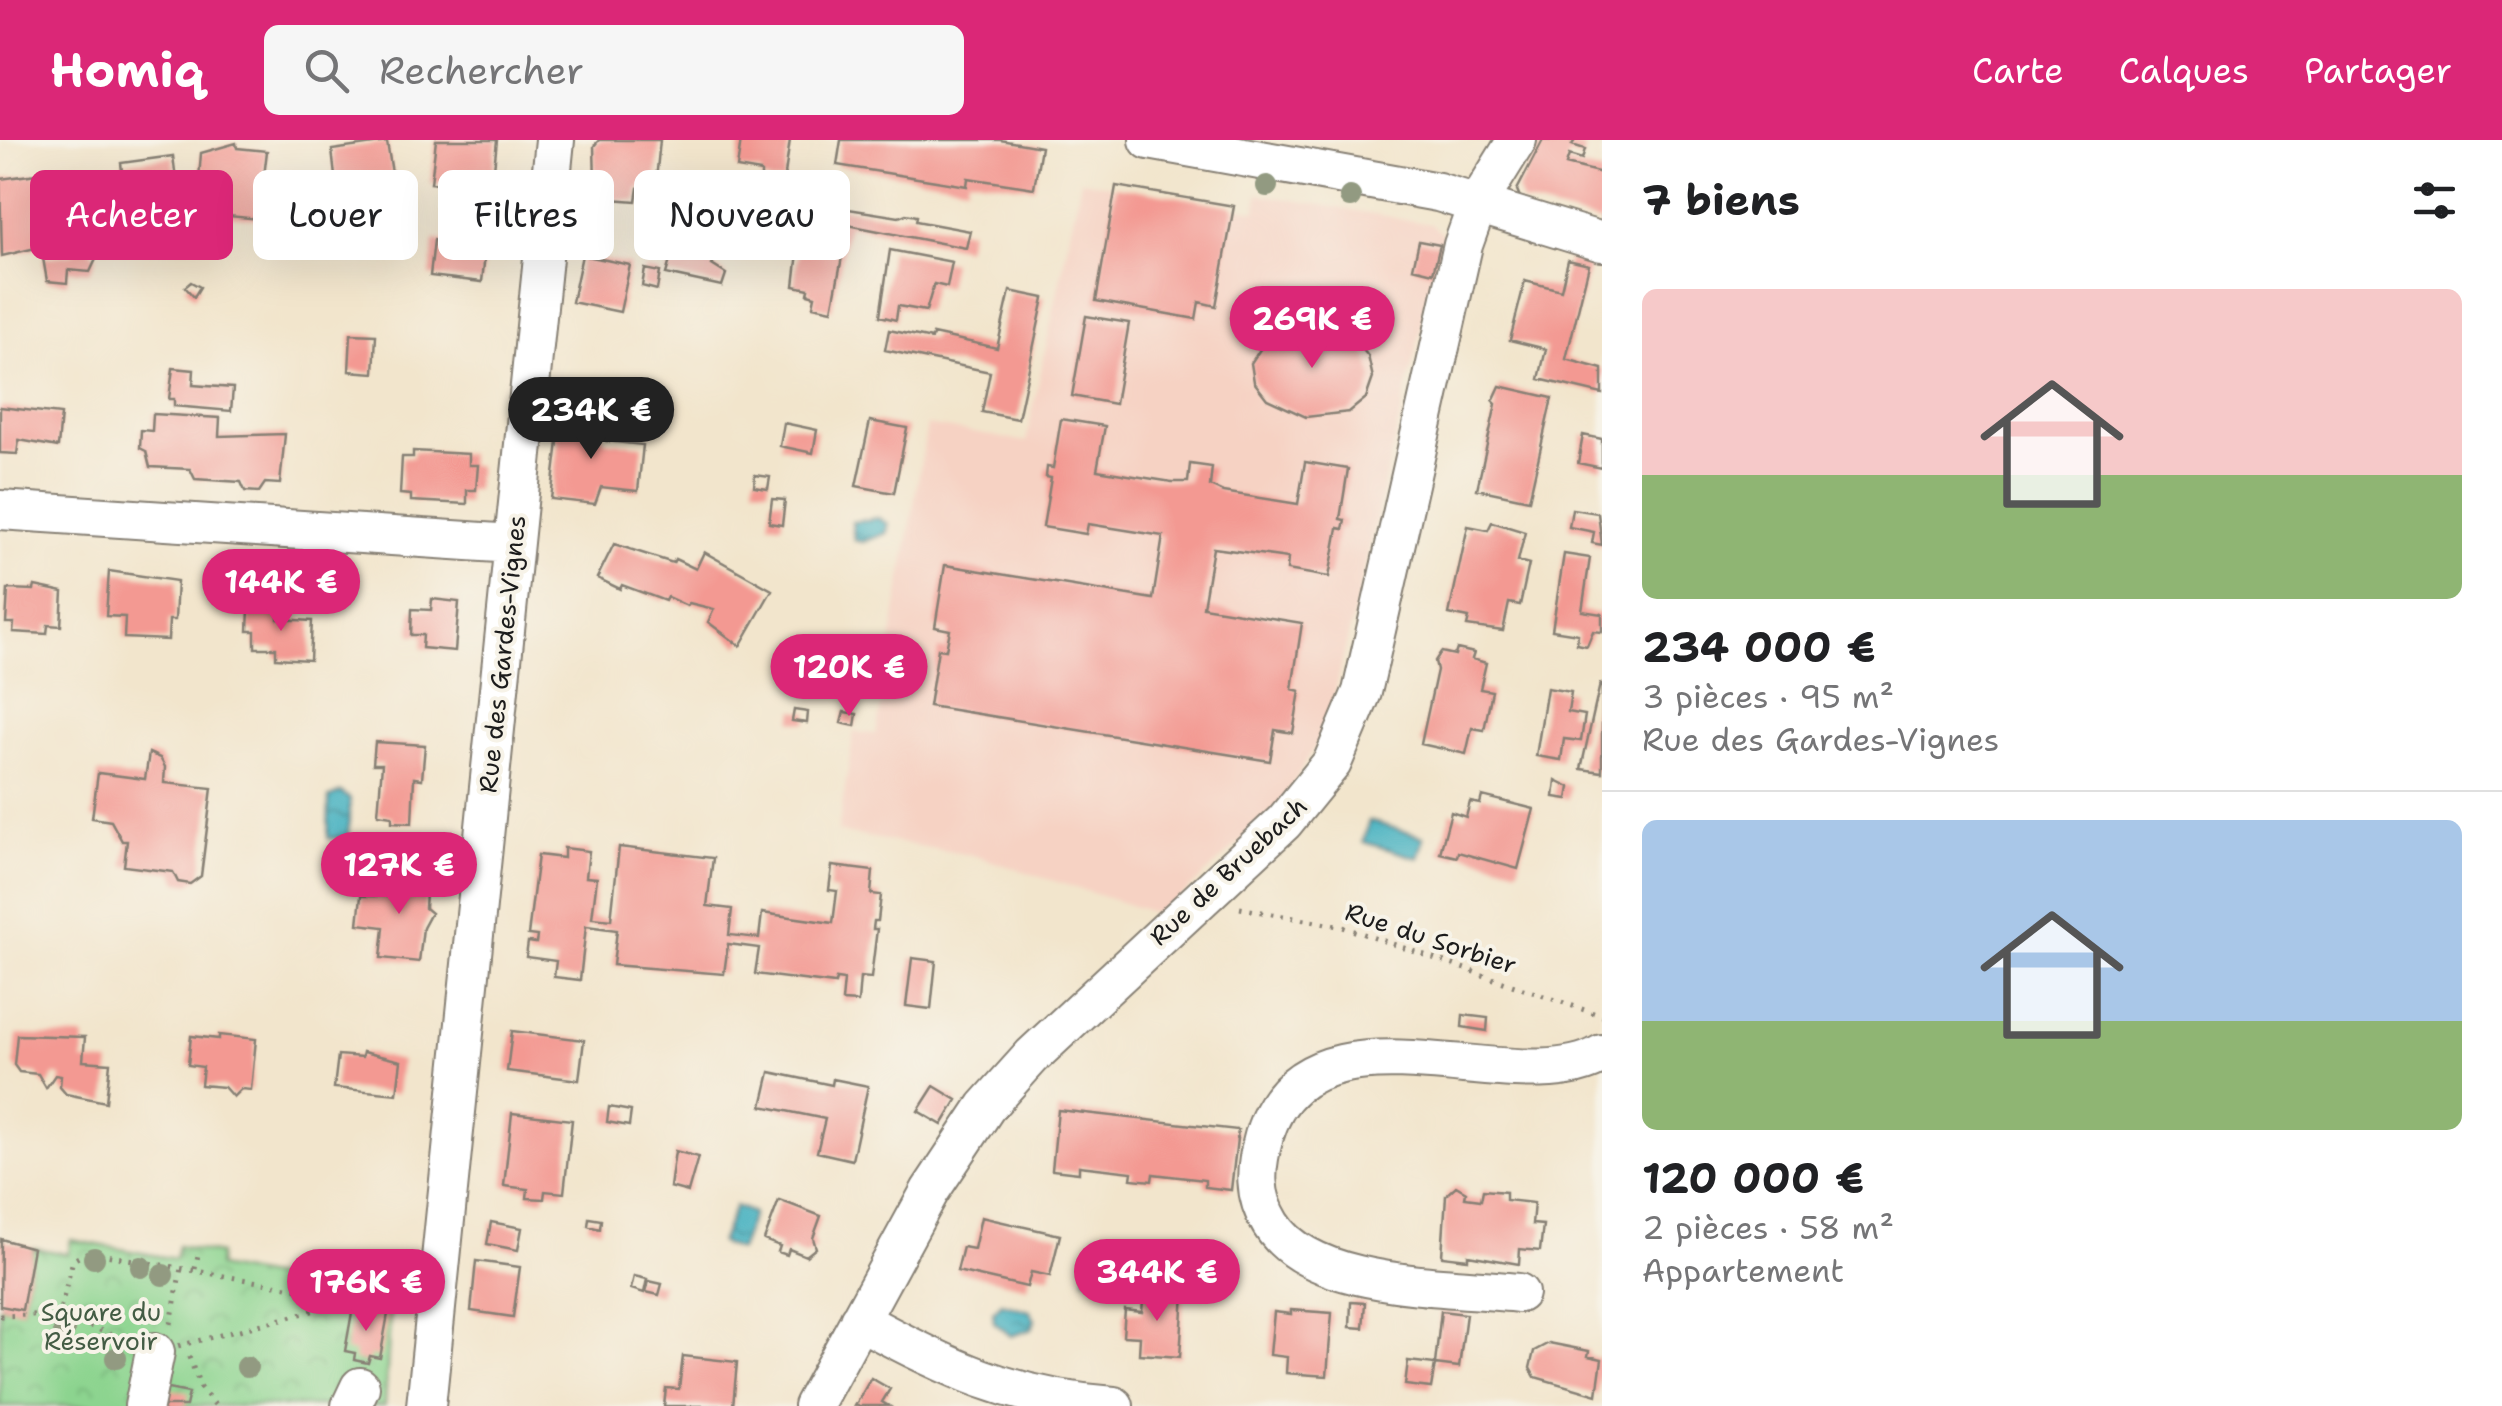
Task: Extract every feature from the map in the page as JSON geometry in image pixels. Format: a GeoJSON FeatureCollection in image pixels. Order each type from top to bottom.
{"type":"FeatureCollection","features":[{"type":"Feature","properties":{"kind":"street","name":"Rue des Gardes-Vignes"},"geometry":{"type":"LineString","coordinates":[[426,1406],[555,140]]}},
{"type":"Feature","properties":{"kind":"street"},"geometry":{"type":"LineString","coordinates":[[1149,140],[1478,203],[1530,224],[1602,242]]}},
{"type":"Feature","properties":{"kind":"street","name":"Rue de Bruebach"},"geometry":{"type":"LineString","coordinates":[[813,1406],[949,1160],[1008,1080],[1284,822],[1332,763],[1362,692],[1463,245],[1478,203],[1517,140]]}},
{"type":"Feature","properties":{"kind":"street"},"geometry":{"type":"LineString","coordinates":[[0,510],[513,544]]}},
{"type":"Feature","properties":{"kind":"street"},"geometry":{"type":"LineString","coordinates":[[1519,1293],[1343,1273],[1294,1249],[1274,1229],[1260,1206],[1256,1178],[1266,1128],[1298,1086],[1317,1074],[1359,1062],[1404,1057],[1533,1067],[1574,1064],[1602,1054]]}},
{"type":"Feature","properties":{"kind":"street"},"geometry":{"type":"LineString","coordinates":[[859,1320],[934,1361],[995,1386],[1050,1400],[1114,1406]]}},
{"type":"Feature","properties":{"kind":"street"},"geometry":{"type":"LineString","coordinates":[[144,1406],[169,1349]]}},
{"type":"Feature","properties":{"kind":"path","name":"Rue du Sorbier"},"geometry":{"type":"LineString","coordinates":[[1243,910],[1343,927],[1602,1016]]}},
{"type":"Feature","properties":{"kind":"path"},"geometry":{"type":"LineString","coordinates":[[0,1316],[59,1314],[169,1349],[320,1309],[324,1301],[321,1293],[195,1269],[78,1254],[59,1314]]}},
{"type":"Feature","properties":{"kind":"path"},"geometry":{"type":"LineString","coordinates":[[195,1269],[198,1255]]}},
{"type":"Feature","properties":{"kind":"path"},"geometry":{"type":"LineString","coordinates":[[182,1268],[169,1349],[216,1406]]}},
{"type":"Feature","properties":{"kind":"shaded area"},"geometry":{"type":"Polygon","coordinates":[[[1081,180],[1256,211],[1258,194],[1431,224],[1443,235],[1327,726],[1280,805],[1161,915],[976,856],[838,832],[854,732],[876,734],[927,425],[1026,442],[1081,180]]]}},
{"type":"Feature","properties":{"kind":"green space","name":"Square du Réservoir"},"geometry":{"type":"Polygon","coordinates":[[[71,1240],[175,1259],[178,1246],[219,1254],[218,1267],[391,1300],[385,1406],[0,1406],[0,1306],[22,1309],[33,1248],[68,1254],[71,1240]]]}},
{"type":"Feature","properties":{"kind":"water"},"geometry":{"type":"Polygon","coordinates":[[[878,518],[888,524],[887,533],[863,542],[854,540],[852,522],[878,518]]]}},
{"type":"Feature","properties":{"kind":"water"},"geometry":{"type":"Polygon","coordinates":[[[341,792],[350,799],[348,838],[328,838],[329,798],[341,792]]]}},
{"type":"Feature","properties":{"kind":"water"},"geometry":{"type":"Polygon","coordinates":[[[1369,821],[1424,837],[1418,858],[1363,842],[1369,821]]]}},
{"type":"Feature","properties":{"kind":"water"},"geometry":{"type":"Polygon","coordinates":[[[735,1206],[753,1213],[739,1250],[720,1243],[735,1206]]]}},
{"type":"Feature","properties":{"kind":"water"},"geometry":{"type":"Polygon","coordinates":[[[1096,1235],[1122,1242],[1128,1248],[1107,1270],[1103,1283],[1085,1278],[1096,1235]]]}},
{"type":"Feature","properties":{"kind":"water"},"geometry":{"type":"Polygon","coordinates":[[[1002,1303],[1030,1311],[1035,1320],[1032,1329],[1011,1336],[994,1322],[993,1312],[1002,1303]]]}},
{"type":"Feature","properties":{"kind":"building"},"geometry":{"type":"Polygon","coordinates":[[[436,140],[497,140],[494,170],[438,170],[438,184],[431,183],[436,140]]]}},
{"type":"Feature","properties":{"kind":"building"},"geometry":{"type":"Polygon","coordinates":[[[599,140],[660,140],[657,170],[634,170],[634,201],[614,199],[614,170],[595,170],[594,146],[599,140]]]}},
{"type":"Feature","properties":{"kind":"building"},"geometry":{"type":"Polygon","coordinates":[[[741,140],[790,140],[786,170],[737,168],[741,140]]]}},
{"type":"Feature","properties":{"kind":"building"},"geometry":{"type":"Polygon","coordinates":[[[841,140],[1000,140],[1041,147],[1034,188],[968,178],[967,186],[837,165],[841,140]]]}},
{"type":"Feature","properties":{"kind":"building"},"geometry":{"type":"Polygon","coordinates":[[[1543,140],[1575,140],[1572,145],[1585,149],[1582,159],[1569,155],[1566,164],[1602,173],[1602,223],[1522,202],[1517,190],[1543,140]]]}},
{"type":"Feature","properties":{"kind":"building"},"geometry":{"type":"Polygon","coordinates":[[[387,142],[392,170],[334,170],[332,150],[387,142]]]}},
{"type":"Feature","properties":{"kind":"building"},"geometry":{"type":"Polygon","coordinates":[[[236,143],[237,148],[267,151],[265,170],[253,170],[253,218],[233,216],[233,170],[200,170],[201,153],[236,143]]]}},
{"type":"Feature","properties":{"kind":"building"},"geometry":{"type":"Polygon","coordinates":[[[173,156],[175,170],[122,170],[121,163],[173,156]]]}},
{"type":"Feature","properties":{"kind":"building"},"geometry":{"type":"Polygon","coordinates":[[[30,175],[30,249],[2,256],[0,179],[30,175]]]}},
{"type":"Feature","properties":{"kind":"building"},"geometry":{"type":"Polygon","coordinates":[[[1116,186],[1234,206],[1216,306],[1199,302],[1196,319],[1096,301],[1116,186]]]}},
{"type":"Feature","properties":{"kind":"building"},"geometry":{"type":"Polygon","coordinates":[[[850,209],[899,217],[906,214],[917,216],[916,221],[970,231],[966,248],[850,225],[850,209]]]}},
{"type":"Feature","properties":{"kind":"building"},"geometry":{"type":"Polygon","coordinates":[[[434,240],[438,240],[438,260],[484,260],[482,282],[430,276],[434,240]]]}},
{"type":"Feature","properties":{"kind":"building"},"geometry":{"type":"Polygon","coordinates":[[[1419,241],[1440,245],[1433,273],[1413,268],[1419,241]]]}},
{"type":"Feature","properties":{"kind":"building"},"geometry":{"type":"Polygon","coordinates":[[[890,250],[952,262],[947,287],[934,284],[926,311],[898,306],[896,320],[880,316],[890,250]]]}},
{"type":"Feature","properties":{"kind":"building"},"geometry":{"type":"Polygon","coordinates":[[[43,260],[96,260],[90,272],[68,270],[67,283],[47,281],[43,260]]]}},
{"type":"Feature","properties":{"kind":"building"},"geometry":{"type":"Polygon","coordinates":[[[581,260],[630,265],[620,312],[572,302],[581,260]]]}},
{"type":"Feature","properties":{"kind":"building"},"geometry":{"type":"Polygon","coordinates":[[[670,260],[715,260],[712,265],[726,274],[722,286],[666,274],[670,260]]]}},
{"type":"Feature","properties":{"kind":"building"},"geometry":{"type":"Polygon","coordinates":[[[797,260],[841,260],[832,310],[813,306],[815,296],[808,294],[809,289],[794,286],[797,260]]]}},
{"type":"Feature","properties":{"kind":"building"},"geometry":{"type":"Polygon","coordinates":[[[1568,260],[1589,265],[1566,359],[1602,369],[1602,394],[1539,379],[1546,349],[1510,340],[1525,281],[1561,290],[1568,260]]]}},
{"type":"Feature","properties":{"kind":"building"},"geometry":{"type":"Polygon","coordinates":[[[645,269],[660,272],[657,290],[642,286],[645,269]]]}},
{"type":"Feature","properties":{"kind":"building"},"geometry":{"type":"Polygon","coordinates":[[[191,282],[200,287],[194,297],[185,287],[191,282]]]}},
{"type":"Feature","properties":{"kind":"building"},"geometry":{"type":"Polygon","coordinates":[[[1010,291],[1044,298],[1018,419],[982,412],[990,372],[885,350],[889,330],[932,339],[933,334],[997,348],[1010,291]]]}},
{"type":"Feature","properties":{"kind":"building"},"geometry":{"type":"Polygon","coordinates":[[[1086,316],[1129,323],[1115,404],[1072,396],[1086,316]]]}},
{"type":"Feature","properties":{"kind":"building"},"geometry":{"type":"Polygon","coordinates":[[[1318,325],[1358,344],[1368,356],[1373,378],[1366,398],[1349,412],[1306,417],[1267,399],[1254,382],[1251,363],[1270,334],[1292,326],[1318,325]]]}},
{"type":"Feature","properties":{"kind":"building"},"geometry":{"type":"Polygon","coordinates":[[[351,334],[376,335],[374,373],[349,371],[351,334]]]}},
{"type":"Feature","properties":{"kind":"building"},"geometry":{"type":"Polygon","coordinates":[[[173,368],[194,370],[193,385],[233,388],[231,411],[174,406],[174,399],[169,399],[173,368]]]}},
{"type":"Feature","properties":{"kind":"building"},"geometry":{"type":"Polygon","coordinates":[[[1500,386],[1552,398],[1529,500],[1477,489],[1496,404],[1493,401],[1500,386]]]}},
{"type":"Feature","properties":{"kind":"building"},"geometry":{"type":"Polygon","coordinates":[[[0,407],[61,414],[58,447],[19,440],[17,454],[0,453],[0,407]]]}},
{"type":"Feature","properties":{"kind":"building"},"geometry":{"type":"Polygon","coordinates":[[[153,414],[220,418],[219,436],[285,434],[280,484],[265,483],[259,492],[245,491],[241,482],[195,479],[190,469],[150,467],[146,451],[140,448],[141,430],[152,431],[153,414]]]}},
{"type":"Feature","properties":{"kind":"building"},"geometry":{"type":"Polygon","coordinates":[[[556,418],[602,423],[601,436],[606,441],[643,445],[638,491],[601,487],[595,504],[551,499],[558,442],[548,432],[556,418]]]}},
{"type":"Feature","properties":{"kind":"building"},"geometry":{"type":"Polygon","coordinates":[[[1061,419],[1105,426],[1097,470],[1188,482],[1190,464],[1212,467],[1210,486],[1223,492],[1298,504],[1305,462],[1348,469],[1340,519],[1345,520],[1343,529],[1338,528],[1329,577],[1287,570],[1288,558],[1213,548],[1203,607],[1302,623],[1292,689],[1300,691],[1293,733],[1275,730],[1270,761],[929,706],[938,649],[946,650],[950,630],[935,627],[945,565],[1153,599],[1163,536],[1088,524],[1086,534],[1043,527],[1051,478],[1046,477],[1047,467],[1053,468],[1061,419]]]}},
{"type":"Feature","properties":{"kind":"building"},"geometry":{"type":"Polygon","coordinates":[[[870,421],[907,428],[894,493],[856,486],[870,421]]]}},
{"type":"Feature","properties":{"kind":"building"},"geometry":{"type":"Polygon","coordinates":[[[784,423],[817,430],[813,453],[780,446],[784,423]]]}},
{"type":"Feature","properties":{"kind":"building"},"geometry":{"type":"Polygon","coordinates":[[[1583,435],[1602,439],[1602,468],[1578,463],[1583,435]]]}},
{"type":"Feature","properties":{"kind":"building"},"geometry":{"type":"Polygon","coordinates":[[[413,451],[469,454],[469,465],[478,465],[476,490],[467,490],[467,504],[411,501],[411,495],[400,494],[402,457],[413,457],[413,451]]]}},
{"type":"Feature","properties":{"kind":"building"},"geometry":{"type":"Polygon","coordinates":[[[755,475],[770,477],[768,489],[754,487],[755,475]]]}},
{"type":"Feature","properties":{"kind":"building"},"geometry":{"type":"Polygon","coordinates":[[[772,499],[785,500],[782,525],[769,523],[772,499]]]}},
{"type":"Feature","properties":{"kind":"building"},"geometry":{"type":"Polygon","coordinates":[[[1572,509],[1598,513],[1602,545],[1592,543],[1594,532],[1569,527],[1572,509]]]}},
{"type":"Feature","properties":{"kind":"building"},"geometry":{"type":"Polygon","coordinates":[[[1492,522],[1525,532],[1518,561],[1529,564],[1520,605],[1509,603],[1503,631],[1467,626],[1469,618],[1449,614],[1468,526],[1488,530],[1492,522]]]}},
{"type":"Feature","properties":{"kind":"building"},"geometry":{"type":"Polygon","coordinates":[[[614,544],[673,563],[675,559],[696,569],[704,552],[772,590],[740,646],[708,622],[714,609],[689,603],[687,606],[667,597],[665,601],[622,585],[620,589],[597,578],[614,544]]]}},
{"type":"Feature","properties":{"kind":"building"},"geometry":{"type":"Polygon","coordinates":[[[1564,554],[1590,558],[1582,611],[1602,614],[1602,632],[1593,631],[1587,646],[1577,644],[1578,634],[1552,630],[1564,554]]]}},
{"type":"Feature","properties":{"kind":"building"},"geometry":{"type":"Polygon","coordinates":[[[109,571],[177,581],[175,620],[169,620],[168,640],[124,638],[125,617],[106,616],[109,571]]]}},
{"type":"Feature","properties":{"kind":"building"},"geometry":{"type":"Polygon","coordinates":[[[35,586],[63,592],[61,626],[48,625],[47,634],[13,632],[14,623],[6,623],[8,589],[34,590],[35,586]]]}},
{"type":"Feature","properties":{"kind":"building"},"geometry":{"type":"Polygon","coordinates":[[[432,599],[459,602],[455,651],[422,648],[423,635],[411,635],[412,609],[431,610],[432,599]]]}},
{"type":"Feature","properties":{"kind":"building"},"geometry":{"type":"Polygon","coordinates":[[[249,609],[278,610],[278,619],[312,621],[310,660],[276,658],[276,648],[255,648],[255,631],[248,631],[249,609]]]}},
{"type":"Feature","properties":{"kind":"building"},"geometry":{"type":"Polygon","coordinates":[[[1457,649],[1474,653],[1472,659],[1486,663],[1480,689],[1492,691],[1484,730],[1472,728],[1466,754],[1421,744],[1437,670],[1435,661],[1441,652],[1455,655],[1457,649]]]}},
{"type":"Feature","properties":{"kind":"building"},"geometry":{"type":"Polygon","coordinates":[[[1602,684],[1602,772],[1581,769],[1602,684]]]}},
{"type":"Feature","properties":{"kind":"building"},"geometry":{"type":"Polygon","coordinates":[[[1547,688],[1571,692],[1568,712],[1585,715],[1581,741],[1564,739],[1561,760],[1536,756],[1547,688]]]}},
{"type":"Feature","properties":{"kind":"building"},"geometry":{"type":"Polygon","coordinates":[[[794,710],[808,712],[807,723],[792,721],[794,710]]]}},
{"type":"Feature","properties":{"kind":"building"},"geometry":{"type":"Polygon","coordinates":[[[844,712],[857,714],[855,726],[841,723],[844,712]]]}},
{"type":"Feature","properties":{"kind":"building"},"geometry":{"type":"Polygon","coordinates":[[[375,742],[425,745],[422,779],[414,778],[412,823],[392,822],[392,816],[378,814],[382,764],[373,764],[375,742]]]}},
{"type":"Feature","properties":{"kind":"building"},"geometry":{"type":"Polygon","coordinates":[[[149,753],[160,758],[165,767],[164,783],[212,788],[201,876],[190,884],[178,882],[173,872],[124,866],[127,841],[122,841],[111,821],[92,818],[98,773],[145,779],[149,753]]]}},
{"type":"Feature","properties":{"kind":"building"},"geometry":{"type":"Polygon","coordinates":[[[1556,780],[1570,787],[1568,799],[1554,797],[1556,780]]]}},
{"type":"Feature","properties":{"kind":"building"},"geometry":{"type":"Polygon","coordinates":[[[1482,796],[1534,809],[1518,869],[1458,852],[1457,857],[1440,853],[1451,812],[1466,817],[1470,802],[1480,804],[1482,796]]]}},
{"type":"Feature","properties":{"kind":"building"},"geometry":{"type":"Polygon","coordinates":[[[619,847],[713,858],[707,906],[732,909],[729,935],[759,938],[762,913],[833,923],[837,891],[829,890],[832,866],[873,871],[871,894],[881,895],[878,921],[874,921],[873,929],[877,929],[871,978],[860,977],[858,1002],[842,1001],[844,980],[836,979],[835,984],[755,974],[759,948],[728,944],[724,974],[613,965],[617,930],[586,926],[580,980],[554,977],[556,961],[526,957],[528,942],[536,943],[537,936],[528,935],[538,855],[564,858],[564,848],[589,851],[586,877],[597,878],[592,918],[611,920],[619,847]]]}},
{"type":"Feature","properties":{"kind":"building"},"geometry":{"type":"Polygon","coordinates":[[[394,874],[427,878],[425,908],[431,913],[423,928],[419,962],[381,958],[384,927],[358,924],[361,896],[391,896],[394,874]]]}},
{"type":"Feature","properties":{"kind":"building"},"geometry":{"type":"Polygon","coordinates":[[[912,958],[936,961],[931,1009],[906,1006],[912,958]]]}},
{"type":"Feature","properties":{"kind":"building"},"geometry":{"type":"Polygon","coordinates":[[[1463,1015],[1488,1018],[1487,1031],[1462,1027],[1463,1015]]]}},
{"type":"Feature","properties":{"kind":"building"},"geometry":{"type":"Polygon","coordinates":[[[512,1031],[584,1040],[579,1080],[507,1071],[512,1031]]]}},
{"type":"Feature","properties":{"kind":"building"},"geometry":{"type":"Polygon","coordinates":[[[17,1035],[85,1037],[83,1061],[110,1063],[106,1102],[66,1094],[60,1087],[61,1076],[55,1075],[46,1088],[38,1074],[19,1072],[14,1065],[17,1035]]]}},
{"type":"Feature","properties":{"kind":"building"},"geometry":{"type":"Polygon","coordinates":[[[219,1035],[256,1039],[251,1090],[241,1089],[233,1097],[224,1087],[201,1085],[203,1067],[188,1065],[191,1036],[219,1039],[219,1035]]]}},
{"type":"Feature","properties":{"kind":"building"},"geometry":{"type":"Polygon","coordinates":[[[363,1052],[401,1061],[397,1094],[334,1088],[338,1055],[362,1057],[363,1052]]]}},
{"type":"Feature","properties":{"kind":"building"},"geometry":{"type":"Polygon","coordinates":[[[770,1072],[832,1085],[833,1079],[868,1086],[852,1160],[817,1152],[825,1119],[762,1106],[770,1072]]]}},
{"type":"Feature","properties":{"kind":"building"},"geometry":{"type":"Polygon","coordinates":[[[934,1086],[957,1100],[942,1125],[918,1111],[934,1086]]]}},
{"type":"Feature","properties":{"kind":"building"},"geometry":{"type":"Polygon","coordinates":[[[609,1107],[631,1111],[629,1126],[607,1122],[609,1107]]]}},
{"type":"Feature","properties":{"kind":"building"},"geometry":{"type":"Polygon","coordinates":[[[1058,1110],[1238,1130],[1231,1190],[1205,1187],[1205,1180],[1153,1174],[1152,1181],[1131,1179],[1132,1172],[1079,1166],[1079,1173],[1052,1170],[1058,1110]]]}},
{"type":"Feature","properties":{"kind":"building"},"geometry":{"type":"Polygon","coordinates":[[[512,1113],[572,1120],[564,1193],[545,1191],[544,1199],[527,1198],[528,1189],[504,1186],[512,1113]]]}},
{"type":"Feature","properties":{"kind":"building"},"geometry":{"type":"Polygon","coordinates":[[[675,1151],[698,1157],[688,1192],[670,1187],[675,1151]]]}},
{"type":"Feature","properties":{"kind":"building"},"geometry":{"type":"Polygon","coordinates":[[[1456,1186],[1466,1192],[1465,1198],[1481,1200],[1483,1190],[1506,1192],[1506,1200],[1534,1203],[1532,1224],[1543,1225],[1540,1251],[1520,1249],[1519,1264],[1468,1255],[1468,1259],[1442,1256],[1446,1195],[1456,1186]]]}},
{"type":"Feature","properties":{"kind":"building"},"geometry":{"type":"Polygon","coordinates":[[[779,1200],[821,1216],[813,1238],[816,1248],[806,1256],[789,1249],[787,1255],[778,1252],[780,1246],[764,1240],[779,1200]]]}},
{"type":"Feature","properties":{"kind":"building"},"geometry":{"type":"Polygon","coordinates":[[[981,1217],[1060,1235],[1050,1276],[1031,1272],[1027,1287],[957,1271],[963,1247],[974,1249],[981,1217]]]}},
{"type":"Feature","properties":{"kind":"building"},"geometry":{"type":"Polygon","coordinates":[[[589,1218],[601,1220],[600,1229],[588,1226],[589,1218]]]}},
{"type":"Feature","properties":{"kind":"building"},"geometry":{"type":"Polygon","coordinates":[[[491,1222],[522,1228],[518,1250],[487,1244],[491,1222]]]}},
{"type":"Feature","properties":{"kind":"building"},"geometry":{"type":"Polygon","coordinates":[[[1,1239],[33,1248],[22,1310],[0,1306],[1,1239]]]}},
{"type":"Feature","properties":{"kind":"building"},"geometry":{"type":"Polygon","coordinates":[[[476,1261],[520,1267],[513,1317],[471,1311],[476,1261]]]}},
{"type":"Feature","properties":{"kind":"building"},"geometry":{"type":"Polygon","coordinates":[[[634,1276],[647,1279],[644,1293],[631,1289],[634,1276]]]}},
{"type":"Feature","properties":{"kind":"building"},"geometry":{"type":"Polygon","coordinates":[[[649,1281],[662,1284],[659,1295],[646,1292],[649,1281]]]}},
{"type":"Feature","properties":{"kind":"building"},"geometry":{"type":"Polygon","coordinates":[[[1144,1291],[1184,1293],[1180,1357],[1139,1354],[1140,1337],[1123,1336],[1125,1310],[1142,1312],[1144,1291]]]}},
{"type":"Feature","properties":{"kind":"building"},"geometry":{"type":"Polygon","coordinates":[[[1351,1302],[1365,1303],[1363,1328],[1350,1327],[1351,1302]]]}},
{"type":"Feature","properties":{"kind":"building"},"geometry":{"type":"Polygon","coordinates":[[[353,1307],[388,1314],[380,1358],[370,1356],[368,1363],[354,1360],[355,1353],[345,1351],[353,1307]]]}},
{"type":"Feature","properties":{"kind":"building"},"geometry":{"type":"Polygon","coordinates":[[[1291,1310],[1332,1313],[1327,1376],[1286,1373],[1287,1357],[1270,1355],[1274,1312],[1291,1314],[1291,1310]]]}},
{"type":"Feature","properties":{"kind":"building"},"geometry":{"type":"Polygon","coordinates":[[[1441,1311],[1466,1314],[1459,1367],[1435,1364],[1441,1311]]]}},
{"type":"Feature","properties":{"kind":"building"},"geometry":{"type":"Polygon","coordinates":[[[1549,1343],[1589,1351],[1588,1356],[1602,1359],[1597,1395],[1535,1377],[1530,1368],[1534,1351],[1549,1343]]]}},
{"type":"Feature","properties":{"kind":"building"},"geometry":{"type":"Polygon","coordinates":[[[683,1356],[737,1362],[733,1406],[664,1406],[666,1388],[679,1389],[683,1356]]]}},
{"type":"Feature","properties":{"kind":"building"},"geometry":{"type":"Polygon","coordinates":[[[1408,1361],[1435,1364],[1431,1388],[1405,1385],[1408,1361]]]}},
{"type":"Feature","properties":{"kind":"building"},"geometry":{"type":"Polygon","coordinates":[[[871,1378],[890,1389],[882,1402],[889,1406],[855,1406],[871,1378]]]}},
{"type":"Feature","properties":{"kind":"building"},"geometry":{"type":"Polygon","coordinates":[[[157,1387],[189,1393],[186,1406],[154,1406],[157,1387]]]}}]}
